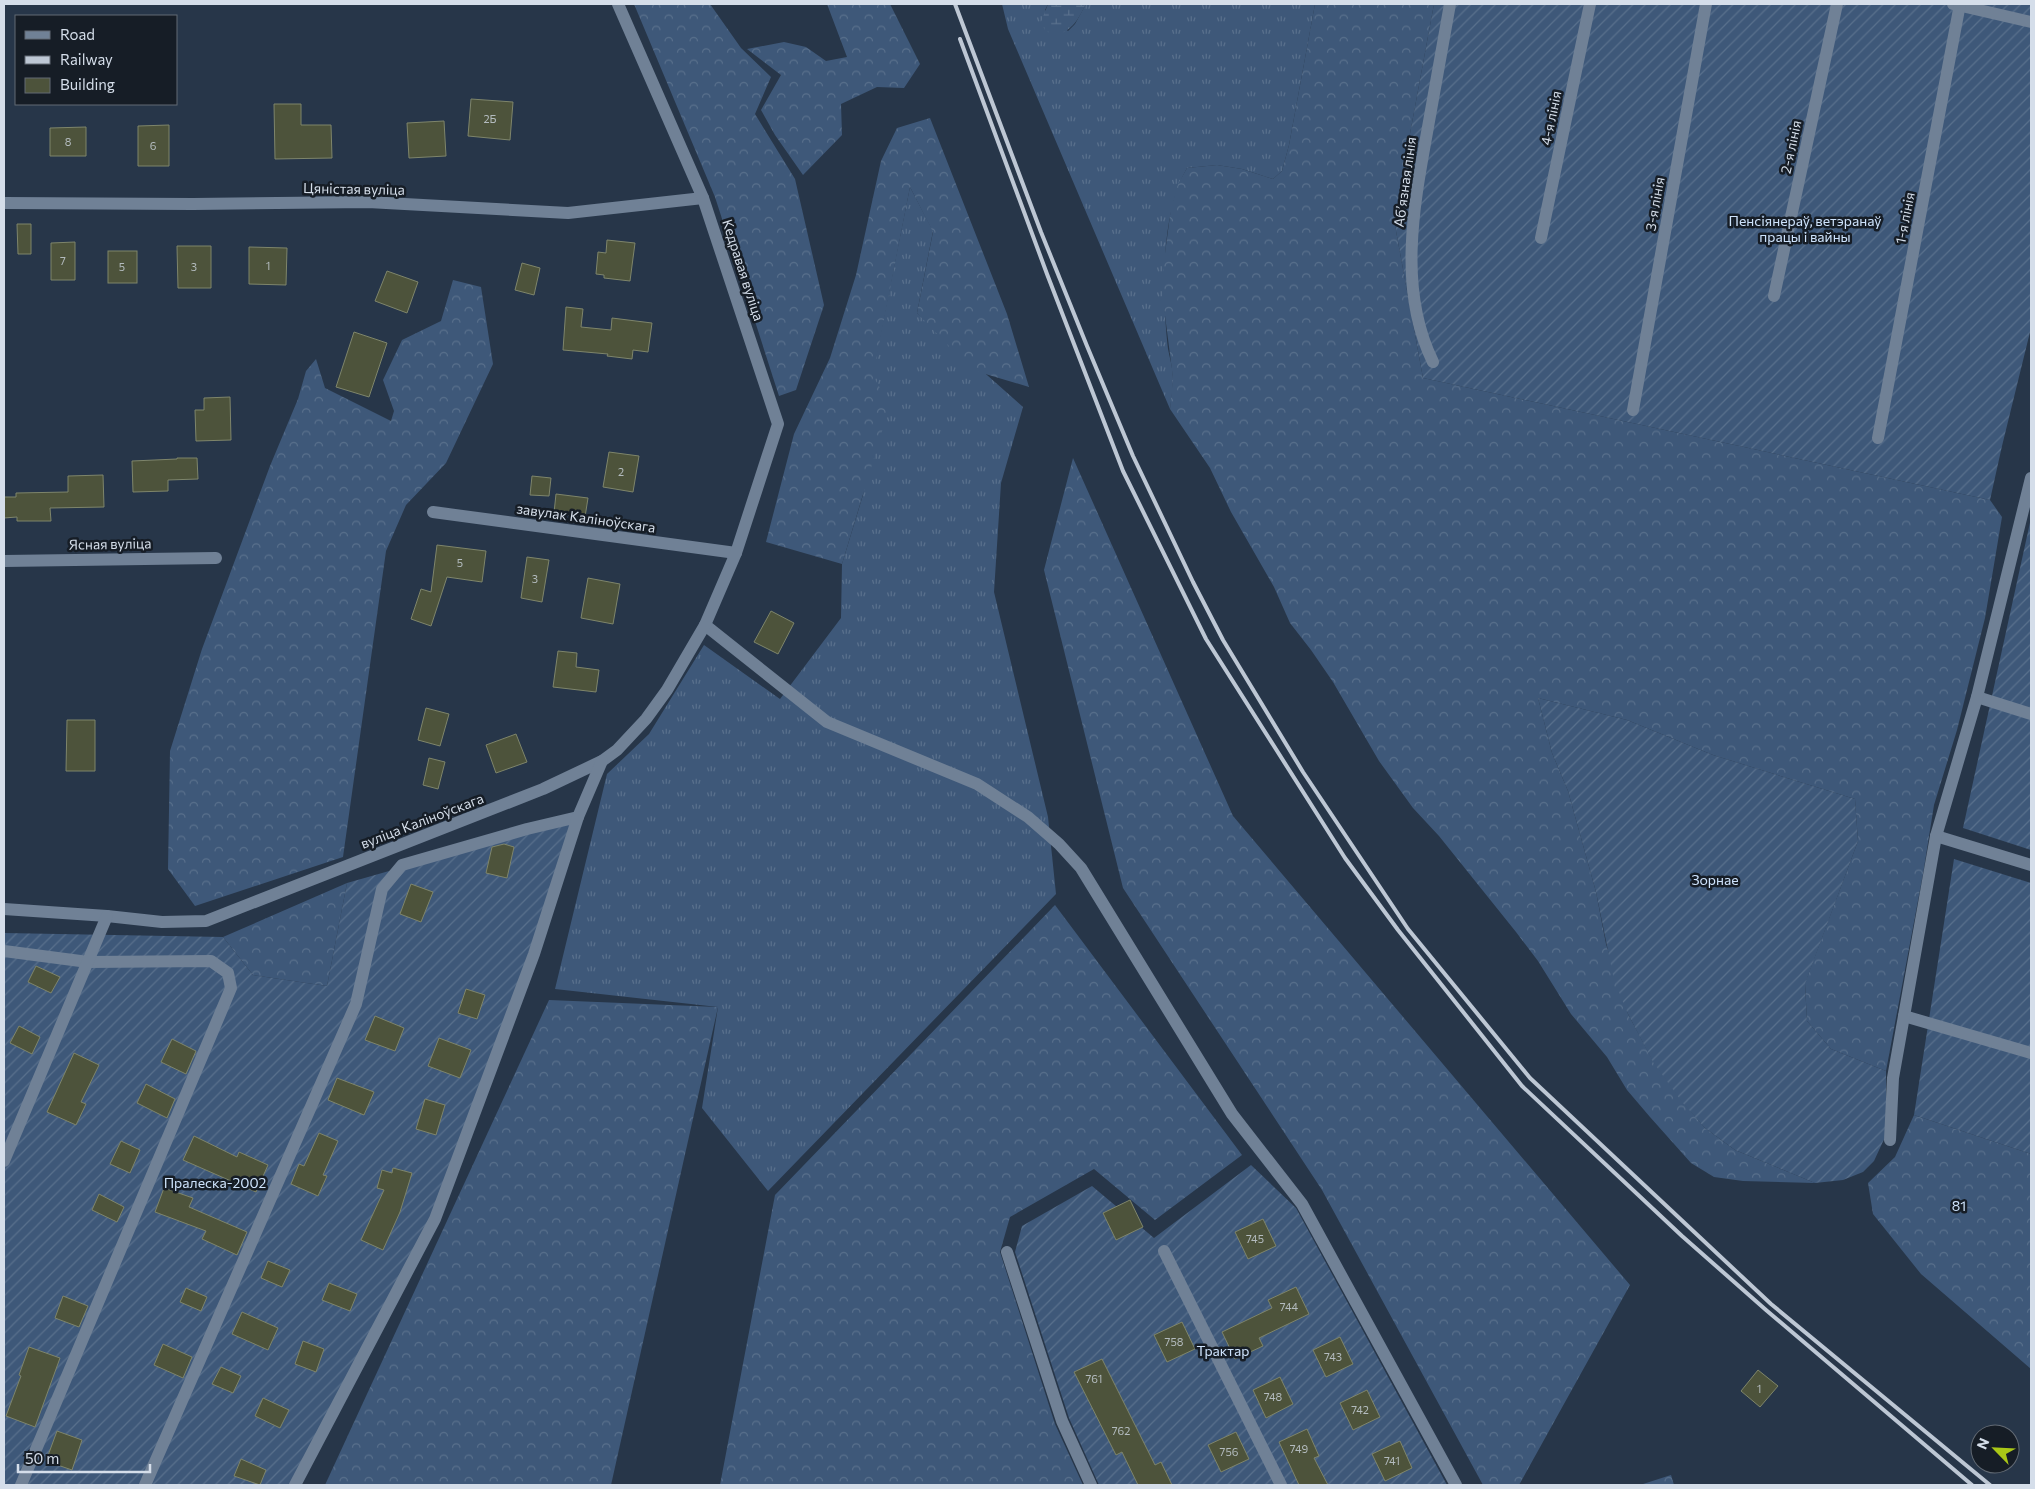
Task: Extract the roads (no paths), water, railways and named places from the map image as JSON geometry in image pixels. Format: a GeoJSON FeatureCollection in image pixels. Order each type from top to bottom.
{"type":"FeatureCollection","features":[{"type":"Feature","properties":{"kind":"street","name":"Кедравая вуліца"},"geometry":{"type":"LineString","coordinates":[[618,4],[703,198],[778,424],[736,553]]}},
{"type":"Feature","properties":{"kind":"street","name":"Абʼязная лінія"},"geometry":{"type":"LineString","coordinates":[[1433,362],[1424,344],[1411,280],[1414,203],[1450,4]]}},
{"type":"Feature","properties":{"kind":"street","name":"4-я лінія"},"geometry":{"type":"LineString","coordinates":[[1541,238],[1590,4]]}},
{"type":"Feature","properties":{"kind":"street","name":"3-я лінія"},"geometry":{"type":"LineString","coordinates":[[1633,410],[1706,4]]}},
{"type":"Feature","properties":{"kind":"street","name":"2-я лінія"},"geometry":{"type":"LineString","coordinates":[[1774,296],[1837,4]]}},
{"type":"Feature","properties":{"kind":"street"},"geometry":{"type":"LineString","coordinates":[[1958,4],[2031,22]]}},
{"type":"Feature","properties":{"kind":"street","name":"1-я лінія"},"geometry":{"type":"LineString","coordinates":[[1878,438],[1958,4]]}},
{"type":"Feature","properties":{"kind":"street","name":"Цяністая вуліца"},"geometry":{"type":"LineString","coordinates":[[4,203],[194,204],[368,202],[568,213],[703,198]]}},
{"type":"Feature","properties":{"kind":"street"},"geometry":{"type":"LineString","coordinates":[[1890,1140],[1893,1078],[1936,836],[1977,697],[2031,478]]}},
{"type":"Feature","properties":{"kind":"street","name":"завулак Каліноўскага"},"geometry":{"type":"LineString","coordinates":[[432,512],[736,553]]}},
{"type":"Feature","properties":{"kind":"street","name":"вуліца Каліноўскага"},"geometry":{"type":"LineString","coordinates":[[4,909],[162,922],[206,921],[544,789],[602,761],[618,750],[646,719],[668,690],[705,625],[736,553]]}},
{"type":"Feature","properties":{"kind":"street","name":"Ясная вуліца"},"geometry":{"type":"LineString","coordinates":[[4,560],[216,558]]}},
{"type":"Feature","properties":{"kind":"street"},"geometry":{"type":"LineString","coordinates":[[705,625],[828,722],[978,784],[1028,817],[1059,844],[1081,868],[1232,1114],[1302,1204],[1456,1485]]}},
{"type":"Feature","properties":{"kind":"street"},"geometry":{"type":"LineString","coordinates":[[1977,697],[2031,714]]}},
{"type":"Feature","properties":{"kind":"street"},"geometry":{"type":"LineString","coordinates":[[296,1485],[435,1219],[534,954],[578,817],[602,761]]}},
{"type":"Feature","properties":{"kind":"street"},"geometry":{"type":"LineString","coordinates":[[145,1485],[356,1004],[382,889],[402,865],[527,829],[578,817]]}},
{"type":"Feature","properties":{"kind":"street"},"geometry":{"type":"LineString","coordinates":[[1936,836],[2031,865]]}},
{"type":"Feature","properties":{"kind":"street"},"geometry":{"type":"LineString","coordinates":[[4,1160],[107,916]]}},
{"type":"Feature","properties":{"kind":"street"},"geometry":{"type":"LineString","coordinates":[[4,951],[88,962],[211,961],[228,972],[231,988],[21,1485]]}},
{"type":"Feature","properties":{"kind":"street"},"geometry":{"type":"LineString","coordinates":[[1904,1016],[2031,1054]]}},
{"type":"Feature","properties":{"kind":"street"},"geometry":{"type":"LineString","coordinates":[[1164,1251],[1281,1485]]}},
{"type":"Feature","properties":{"kind":"street"},"geometry":{"type":"LineString","coordinates":[[1007,1252],[1062,1421],[1091,1485]]}},
{"type":"Feature","properties":{"kind":"railway"},"geometry":{"type":"LineString","coordinates":[[955,4],[1041,232],[1087,346],[1133,456],[1193,582],[1223,640],[1303,772],[1408,929],[1530,1078],[1771,1304],[1990,1485]]}},
{"type":"Feature","properties":{"kind":"railway"},"geometry":{"type":"LineString","coordinates":[[960,39],[1047,274],[1123,471],[1206,639],[1345,858],[1398,930],[1522,1086],[1682,1236],[1972,1485]]}},
{"type":"Feature","properties":{"kind":"park label","name":"Пенсіянераў, ветэранаў працы і вайны"},"geometry":{"type":"Point","coordinates":[1805,230]}},
{"type":"Feature","properties":{"kind":"park label","name":"Зорнае"},"geometry":{"type":"Point","coordinates":[1715,880]}},
{"type":"Feature","properties":{"kind":"park label","name":"Пралеска-2002"},"geometry":{"type":"Point","coordinates":[215,1183]}},
{"type":"Feature","properties":{"kind":"park label","name":"81"},"geometry":{"type":"Point","coordinates":[1959,1206]}},
{"type":"Feature","properties":{"kind":"park label","name":"Трактар"},"geometry":{"type":"Point","coordinates":[1223,1351]}}]}
